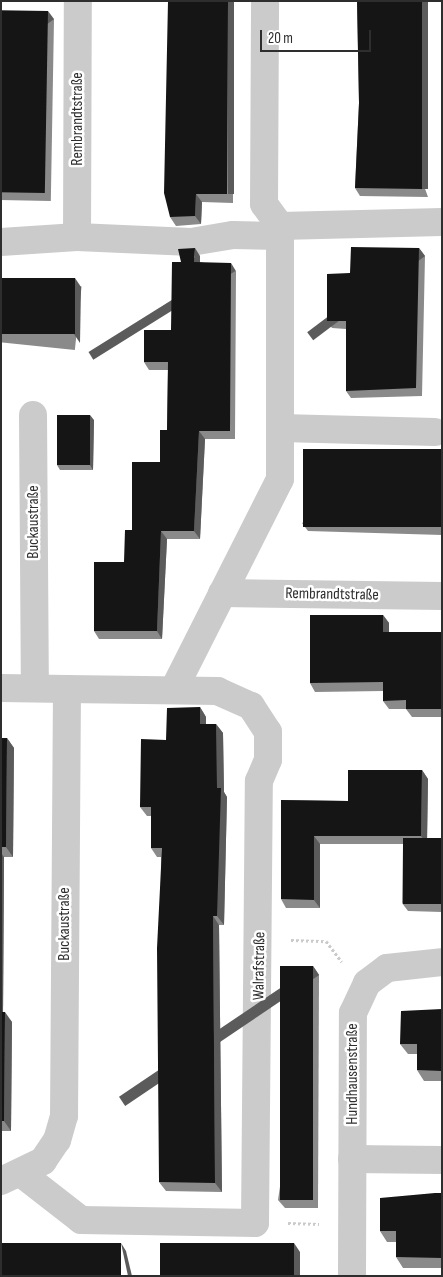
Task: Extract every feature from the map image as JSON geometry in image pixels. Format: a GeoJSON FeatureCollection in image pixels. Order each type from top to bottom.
{"type":"FeatureCollection","features":[{"type":"Feature","properties":{"kind":"street","name":"Rembrandtstraße"},"geometry":{"type":"LineString","coordinates":[[77,237],[78,1]]}},
{"type":"Feature","properties":{"kind":"street"},"geometry":{"type":"LineString","coordinates":[[1,688],[174,689],[280,479],[280,231],[264,204],[265,1]]}},
{"type":"Feature","properties":{"kind":"street"},"geometry":{"type":"LineString","coordinates":[[1,242],[77,237],[190,242],[233,235],[280,231],[442,222]]}},
{"type":"Feature","properties":{"kind":"street","name":"Buckaustraße"},"geometry":{"type":"LineString","coordinates":[[33,415],[35,688]]}},
{"type":"Feature","properties":{"kind":"street"},"geometry":{"type":"LineString","coordinates":[[281,428],[435,432]]}},
{"type":"Feature","properties":{"kind":"street","name":"Rembrandtstraße"},"geometry":{"type":"LineString","coordinates":[[222,593],[442,596]]}},
{"type":"Feature","properties":{"kind":"street","name":"Buckaustraße"},"geometry":{"type":"LineString","coordinates":[[12,1177],[44,1161],[57,1140],[64,1116],[67,689]]}},
{"type":"Feature","properties":{"kind":"street","name":"Walrafstraße"},"geometry":{"type":"LineString","coordinates":[[174,689],[218,691],[240,699],[259,714],[268,732],[268,760],[259,781],[260,940],[255,1223]]}},
{"type":"Feature","properties":{"kind":"street"},"geometry":{"type":"LineString","coordinates":[[363,988],[387,968],[442,962]]}},
{"type":"Feature","properties":{"kind":"street","name":"Hundhausenstraße"},"geometry":{"type":"LineString","coordinates":[[352,1276],[352,1027],[363,988]]}},
{"type":"Feature","properties":{"kind":"street"},"geometry":{"type":"LineString","coordinates":[[352,1158],[442,1160]]}},
{"type":"Feature","properties":{"kind":"street","name":"Buckaustraße"},"geometry":{"type":"LineString","coordinates":[[12,1177],[81,1220],[255,1223]]}},
{"type":"Feature","properties":{"kind":"path"},"geometry":{"type":"LineString","coordinates":[[260,940],[326,941],[363,988]]}},
{"type":"Feature","properties":{"kind":"path"},"geometry":{"type":"LineString","coordinates":[[255,1223],[352,1225]]}},
{"type":"Feature","properties":{"kind":"building"},"geometry":{"type":"Polygon","coordinates":[[[168,1],[228,1],[227,194],[196,194],[195,216],[170,217],[164,193],[168,1]]]}},
{"type":"Feature","properties":{"kind":"building"},"geometry":{"type":"Polygon","coordinates":[[[357,1],[422,1],[422,189],[355,188],[359,103],[357,1]]]}},
{"type":"Feature","properties":{"kind":"building"},"geometry":{"type":"Polygon","coordinates":[[[1,10],[48,11],[45,193],[1,192],[1,10]]]}},
{"type":"Feature","properties":{"kind":"building"},"geometry":{"type":"Polygon","coordinates":[[[351,247],[419,248],[416,388],[346,391],[346,321],[327,321],[327,274],[350,273],[351,247]]]}},
{"type":"Feature","properties":{"kind":"building"},"geometry":{"type":"Polygon","coordinates":[[[195,248],[194,262],[231,263],[230,431],[199,431],[194,531],[161,531],[157,631],[94,631],[94,562],[124,562],[125,530],[132,530],[132,462],[160,462],[160,430],[167,430],[168,362],[144,362],[144,330],[171,330],[172,262],[181,262],[178,249],[195,248]]]}},
{"type":"Feature","properties":{"kind":"building"},"geometry":{"type":"Polygon","coordinates":[[[1,278],[75,278],[75,334],[1,334],[1,278]]]}},
{"type":"Feature","properties":{"kind":"building"},"geometry":{"type":"Polygon","coordinates":[[[57,415],[90,415],[90,465],[57,465],[57,415]]]}},
{"type":"Feature","properties":{"kind":"building"},"geometry":{"type":"Polygon","coordinates":[[[303,449],[442,449],[442,527],[303,527],[303,449]]]}},
{"type":"Feature","properties":{"kind":"building"},"geometry":{"type":"Polygon","coordinates":[[[310,615],[383,615],[383,632],[442,632],[442,709],[406,709],[406,700],[383,701],[383,682],[310,683],[310,615]]]}},
{"type":"Feature","properties":{"kind":"building"},"geometry":{"type":"Polygon","coordinates":[[[200,707],[200,724],[216,724],[217,788],[221,788],[217,916],[213,916],[215,1183],[159,1182],[157,948],[162,848],[151,848],[151,807],[140,807],[141,739],[166,740],[167,708],[200,707]]]}},
{"type":"Feature","properties":{"kind":"building"},"geometry":{"type":"Polygon","coordinates":[[[1,738],[7,738],[6,847],[1,847],[1,738]]]}},
{"type":"Feature","properties":{"kind":"building"},"geometry":{"type":"Polygon","coordinates":[[[348,770],[422,770],[421,836],[314,836],[314,900],[281,899],[281,800],[348,801],[348,770]]]}},
{"type":"Feature","properties":{"kind":"building"},"geometry":{"type":"Polygon","coordinates":[[[403,838],[442,838],[442,904],[403,904],[403,838]]]}},
{"type":"Feature","properties":{"kind":"building"},"geometry":{"type":"Polygon","coordinates":[[[280,966],[313,966],[313,1200],[280,1200],[280,966]]]}},
{"type":"Feature","properties":{"kind":"building"},"geometry":{"type":"Polygon","coordinates":[[[442,1009],[442,1071],[417,1070],[417,1044],[400,1044],[401,1011],[442,1009]]]}},
{"type":"Feature","properties":{"kind":"building"},"geometry":{"type":"Polygon","coordinates":[[[1,1012],[5,1012],[4,1121],[1,1121],[1,1012]]]}},
{"type":"Feature","properties":{"kind":"building"},"geometry":{"type":"Polygon","coordinates":[[[442,1193],[442,1258],[396,1257],[396,1231],[380,1231],[380,1198],[442,1193]]]}},
{"type":"Feature","properties":{"kind":"building"},"geometry":{"type":"Polygon","coordinates":[[[1,1243],[121,1243],[121,1276],[1,1276],[1,1243]]]}},
{"type":"Feature","properties":{"kind":"building"},"geometry":{"type":"Polygon","coordinates":[[[160,1243],[294,1243],[294,1276],[160,1276],[160,1243]]]}}]}
